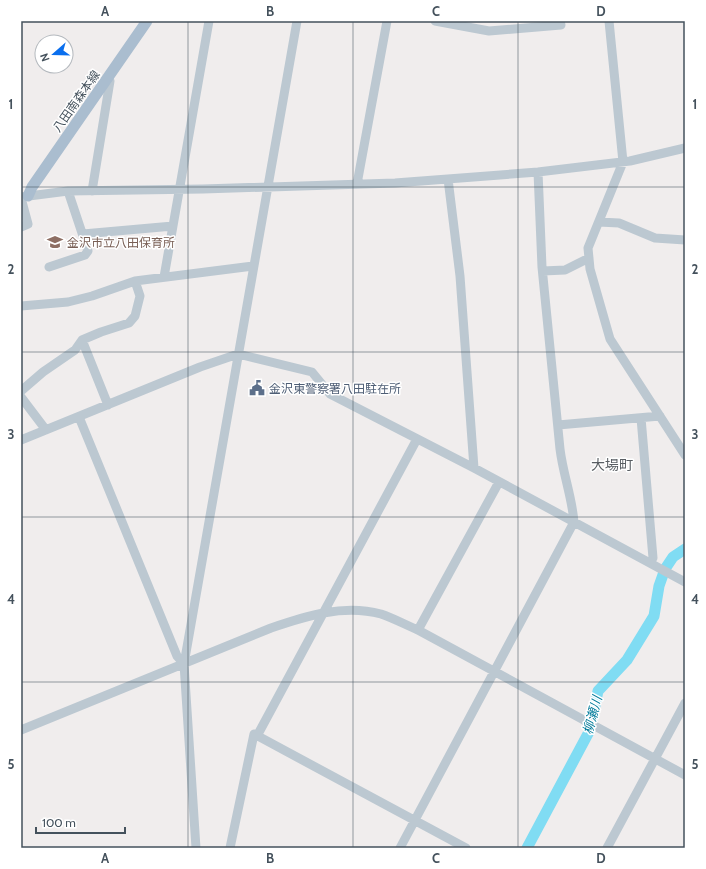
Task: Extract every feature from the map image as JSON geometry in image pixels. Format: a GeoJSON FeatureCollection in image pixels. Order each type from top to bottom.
{"type":"FeatureCollection","features":[{"type":"Feature","properties":{"kind":"main road","name":"八田南森本線"},"geometry":{"type":"LineString","coordinates":[[23,197],[32,187],[147,21]]}},
{"type":"Feature","properties":{"kind":"street"},"geometry":{"type":"LineString","coordinates":[[164,278],[209,21]]}},
{"type":"Feature","properties":{"kind":"street"},"geometry":{"type":"LineString","coordinates":[[196,848],[184,664],[296,21]]}},
{"type":"Feature","properties":{"kind":"street"},"geometry":{"type":"LineString","coordinates":[[357,184],[387,21]]}},
{"type":"Feature","properties":{"kind":"street"},"geometry":{"type":"LineString","coordinates":[[435,21],[489,31],[561,25],[560,21]]}},
{"type":"Feature","properties":{"kind":"street"},"geometry":{"type":"LineString","coordinates":[[609,21],[623,162],[588,248],[590,269],[610,339],[685,455]]}},
{"type":"Feature","properties":{"kind":"street"},"geometry":{"type":"LineString","coordinates":[[92,191],[110,81],[107,78]]}},
{"type":"Feature","properties":{"kind":"street"},"geometry":{"type":"LineString","coordinates":[[21,227],[28,224],[23,197],[68,191],[179,190],[357,184],[448,179],[538,172],[623,162],[685,148]]}},
{"type":"Feature","properties":{"kind":"street"},"geometry":{"type":"LineString","coordinates":[[400,848],[574,522],[572,500],[562,470],[543,271],[538,172]]}},
{"type":"Feature","properties":{"kind":"street"},"geometry":{"type":"LineString","coordinates":[[448,179],[460,276],[474,468]]}},
{"type":"Feature","properties":{"kind":"street"},"geometry":{"type":"LineString","coordinates":[[49,267],[85,255],[88,251],[68,191]]}},
{"type":"Feature","properties":{"kind":"street"},"geometry":{"type":"LineString","coordinates":[[599,222],[619,223],[655,238],[685,240]]}},
{"type":"Feature","properties":{"kind":"street"},"geometry":{"type":"LineString","coordinates":[[83,234],[173,226]]}},
{"type":"Feature","properties":{"kind":"street"},"geometry":{"type":"LineString","coordinates":[[543,271],[565,270],[589,258]]}},
{"type":"Feature","properties":{"kind":"street"},"geometry":{"type":"LineString","coordinates":[[21,306],[68,302],[98,294],[135,281],[253,266]]}},
{"type":"Feature","properties":{"kind":"street"},"geometry":{"type":"LineString","coordinates":[[21,391],[43,372],[74,350],[82,340],[100,332],[129,323],[135,316],[140,296],[135,281]]}},
{"type":"Feature","properties":{"kind":"street"},"geometry":{"type":"LineString","coordinates":[[82,340],[108,405]]}},
{"type":"Feature","properties":{"kind":"street"},"geometry":{"type":"LineString","coordinates":[[21,440],[200,367],[238,354],[312,372],[330,394],[474,468],[574,522],[653,561],[683,580]]}},
{"type":"Feature","properties":{"kind":"street"},"geometry":{"type":"LineString","coordinates":[[21,396],[46,430]]}},
{"type":"Feature","properties":{"kind":"street"},"geometry":{"type":"LineString","coordinates":[[558,425],[660,416]]}},
{"type":"Feature","properties":{"kind":"street"},"geometry":{"type":"LineString","coordinates":[[79,417],[177,656],[184,664]]}},
{"type":"Feature","properties":{"kind":"street"},"geometry":{"type":"LineString","coordinates":[[641,418],[653,561]]}},
{"type":"Feature","properties":{"kind":"street"},"geometry":{"type":"LineString","coordinates":[[257,736],[417,439]]}},
{"type":"Feature","properties":{"kind":"street"},"geometry":{"type":"LineString","coordinates":[[418,630],[499,482]]}},
{"type":"Feature","properties":{"kind":"street"},"geometry":{"type":"LineString","coordinates":[[21,730],[271,628],[324,612],[355,611],[380,614],[418,630],[570,714],[604,730],[685,775]]}},
{"type":"Feature","properties":{"kind":"street"},"geometry":{"type":"LineString","coordinates":[[607,848],[685,703]]}},
{"type":"Feature","properties":{"kind":"street"},"geometry":{"type":"LineString","coordinates":[[230,848],[254,734],[466,848]]}},
{"type":"Feature","properties":{"kind":"waterway","name":"柳瀬川"},"geometry":{"type":"LineString","coordinates":[[527,848],[590,730],[598,691],[627,660],[654,616],[659,586],[665,569],[673,557],[685,549]]}},
{"type":"Feature","properties":{"kind":"place","name":"金沢市立八田保育所"},"geometry":{"type":"Point","coordinates":[55,242]}},
{"type":"Feature","properties":{"kind":"place","name":"金沢東警察署八田駐在所"},"geometry":{"type":"Point","coordinates":[257,388]}},
{"type":"Feature","properties":{"kind":"district","name":"大場町"},"geometry":{"type":"Point","coordinates":[612,465]}}]}
